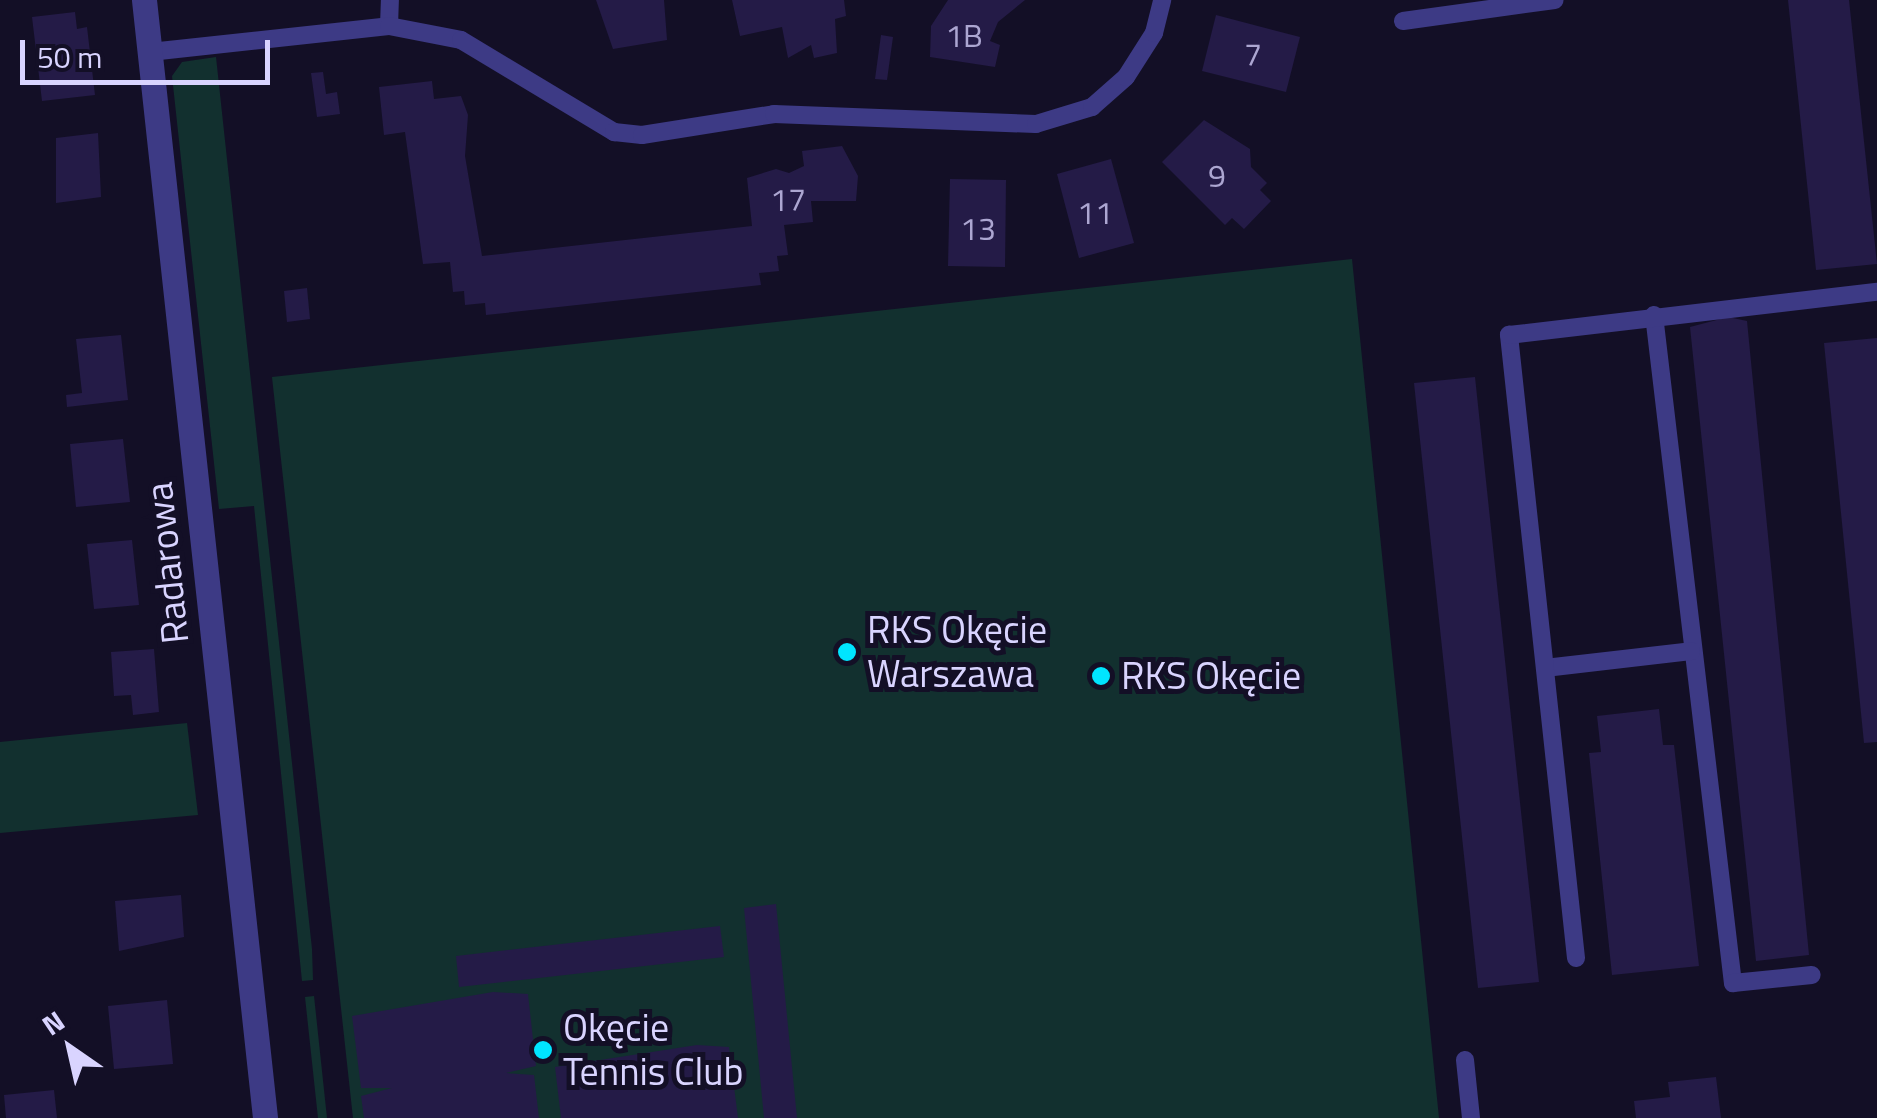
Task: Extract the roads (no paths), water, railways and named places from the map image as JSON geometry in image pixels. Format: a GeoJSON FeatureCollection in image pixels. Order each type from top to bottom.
{"type":"FeatureCollection","features":[{"type":"Feature","properties":{"kind":"street","name":"Radarowa"},"geometry":{"type":"LineString","coordinates":[[144,0],[265,1118]]}},
{"type":"Feature","properties":{"kind":"lane"},"geometry":{"type":"LineString","coordinates":[[390,0],[390,26]]}},
{"type":"Feature","properties":{"kind":"lane"},"geometry":{"type":"LineString","coordinates":[[150,52],[390,26],[461,40],[614,132],[656,134],[774,114],[1036,124],[1092,107],[1126,77],[1154,33],[1162,0]]}},
{"type":"Feature","properties":{"kind":"lane"},"geometry":{"type":"LineString","coordinates":[[1403,21],[1555,0]]}},
{"type":"Feature","properties":{"kind":"lane"},"geometry":{"type":"LineString","coordinates":[[1576,958],[1509,335],[1654,315],[1877,292]]}},
{"type":"Feature","properties":{"kind":"lane"},"geometry":{"type":"LineString","coordinates":[[1654,315],[1733,983],[1812,974]]}},
{"type":"Feature","properties":{"kind":"lane"},"geometry":{"type":"LineString","coordinates":[[1546,668],[1691,652]]}},
{"type":"Feature","properties":{"kind":"lane"},"geometry":{"type":"LineString","coordinates":[[1465,1060],[1471,1118]]}},
{"type":"Feature","properties":{"kind":"place","name":"RKS Okęcie Warszawa"},"geometry":{"type":"Point","coordinates":[847,652]}},
{"type":"Feature","properties":{"kind":"place","name":"RKS Okęcie"},"geometry":{"type":"Point","coordinates":[1101,676]}},
{"type":"Feature","properties":{"kind":"place","name":"Okęcie Tennis Club"},"geometry":{"type":"Point","coordinates":[543,1050]}}]}
